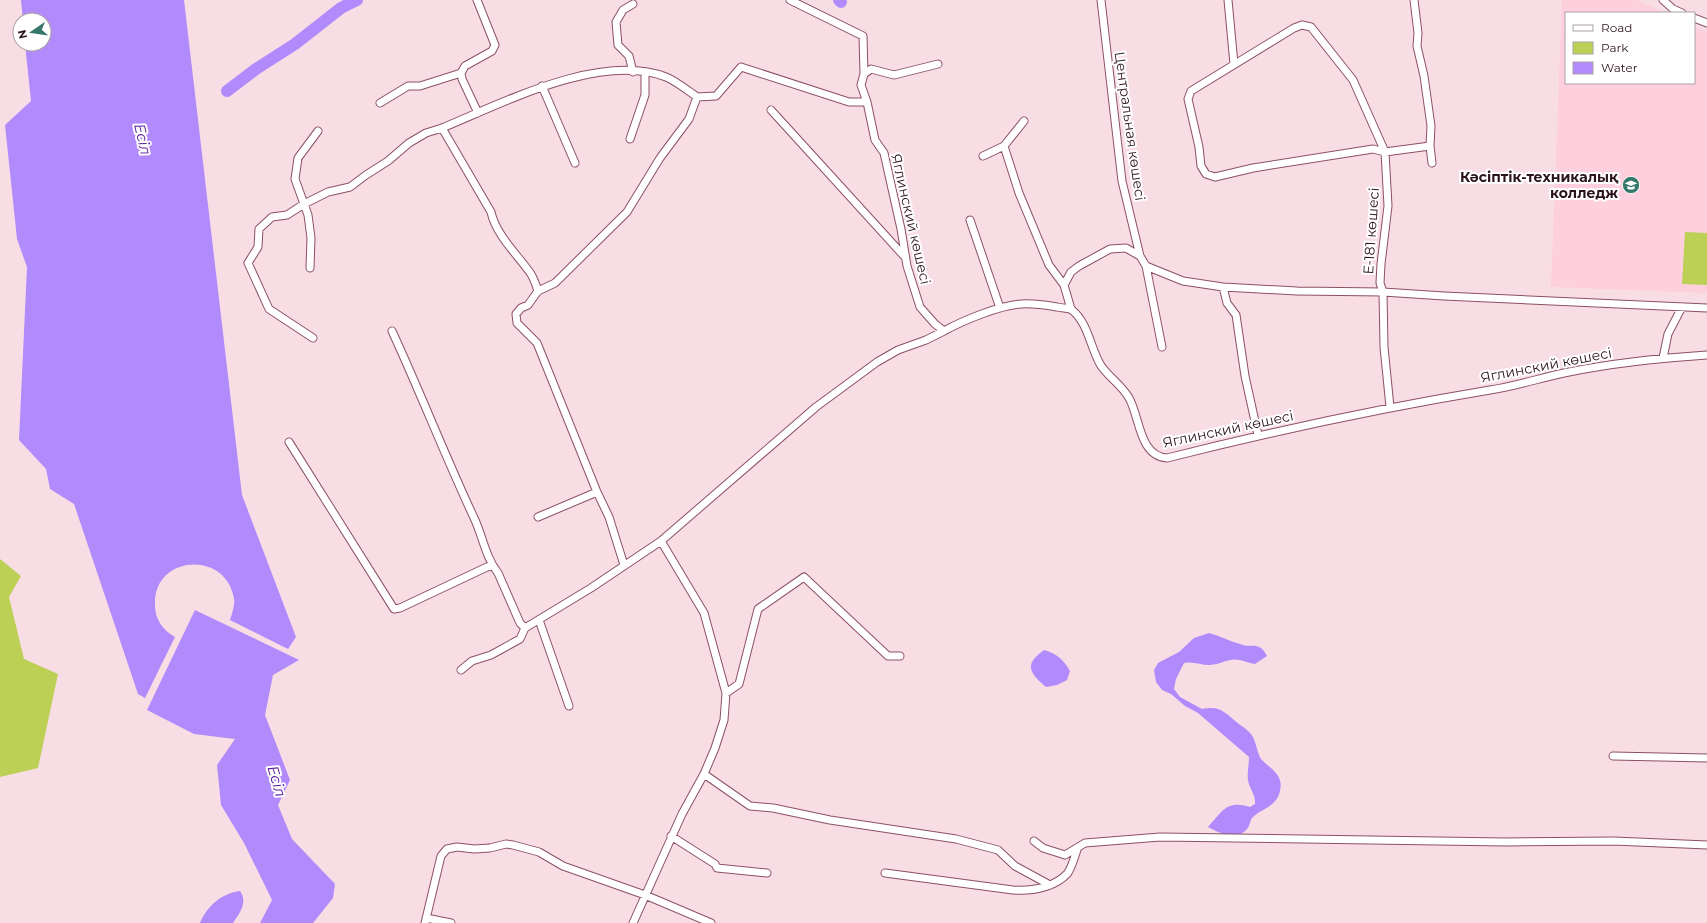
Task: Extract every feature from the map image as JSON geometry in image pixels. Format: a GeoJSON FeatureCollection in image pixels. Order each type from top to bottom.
{"type":"FeatureCollection","features":[{"type":"Feature","properties":{"kind":"street"},"geometry":{"type":"LineString","coordinates":[[477,0],[495,45],[492,51],[465,66],[461,73],[462,79],[478,113]]}},
{"type":"Feature","properties":{"kind":"street","name":"Яглинский көшесі"},"geometry":{"type":"LineString","coordinates":[[790,0],[864,36],[864,74],[862,85],[875,140],[884,153],[901,228],[904,257],[920,307],[935,324],[944,331]]}},
{"type":"Feature","properties":{"kind":"street","name":"Центральная көшесі"},"geometry":{"type":"LineString","coordinates":[[1101,0],[1122,181],[1140,256],[1146,266],[1162,347]]}},
{"type":"Feature","properties":{"kind":"street"},"geometry":{"type":"LineString","coordinates":[[1228,0],[1234,64],[1191,91],[1188,99],[1199,147],[1201,166],[1206,174],[1215,177],[1253,168],[1373,149],[1385,152],[1430,146]]}},
{"type":"Feature","properties":{"kind":"street"},"geometry":{"type":"LineString","coordinates":[[1414,0],[1418,33],[1417,46],[1424,76],[1431,126],[1430,146],[1432,163]]}},
{"type":"Feature","properties":{"kind":"street"},"geometry":{"type":"LineString","coordinates":[[1663,0],[1673,9],[1680,12]]}},
{"type":"Feature","properties":{"kind":"street"},"geometry":{"type":"LineString","coordinates":[[633,4],[623,10],[616,22],[618,45],[629,56],[633,72]]}},
{"type":"Feature","properties":{"kind":"street"},"geometry":{"type":"LineString","coordinates":[[1695,18],[1707,23]]}},
{"type":"Feature","properties":{"kind":"street","name":"Е-181 көшесі"},"geometry":{"type":"LineString","coordinates":[[1234,64],[1302,24],[1310,27],[1354,80],[1385,152],[1388,206],[1380,283],[1382,292],[1384,347],[1390,408]]}},
{"type":"Feature","properties":{"kind":"street"},"geometry":{"type":"LineString","coordinates":[[864,74],[871,69],[894,75],[938,64]]}},
{"type":"Feature","properties":{"kind":"street"},"geometry":{"type":"LineString","coordinates":[[313,338],[269,309],[248,263],[258,248],[259,229],[272,217],[287,215],[304,204],[328,192],[350,187],[388,161],[409,143],[426,133],[442,128],[542,86],[572,78],[610,71],[645,72],[667,77],[697,97],[716,96],[741,67],[849,102],[867,102]]}},
{"type":"Feature","properties":{"kind":"street"},"geometry":{"type":"LineString","coordinates":[[630,139],[645,95],[645,72]]}},
{"type":"Feature","properties":{"kind":"street"},"geometry":{"type":"LineString","coordinates":[[380,103],[408,86],[420,86],[461,73]]}},
{"type":"Feature","properties":{"kind":"street"},"geometry":{"type":"LineString","coordinates":[[542,86],[575,163]]}},
{"type":"Feature","properties":{"kind":"street"},"geometry":{"type":"LineString","coordinates":[[624,565],[610,517],[597,492],[537,344],[518,323],[516,314],[521,308],[528,305],[538,291],[555,283],[627,212],[660,158],[689,119],[697,97]]}},
{"type":"Feature","properties":{"kind":"street"},"geometry":{"type":"LineString","coordinates":[[771,110],[904,257]]}},
{"type":"Feature","properties":{"kind":"street"},"geometry":{"type":"LineString","coordinates":[[983,156],[1004,146],[1024,121]]}},
{"type":"Feature","properties":{"kind":"street"},"geometry":{"type":"LineString","coordinates":[[442,128],[491,212],[493,221],[513,252],[532,275],[538,291]]}},
{"type":"Feature","properties":{"kind":"street"},"geometry":{"type":"LineString","coordinates":[[310,268],[311,238],[308,215],[295,179],[298,158],[318,131]]}},
{"type":"Feature","properties":{"kind":"street"},"geometry":{"type":"LineString","coordinates":[[461,670],[472,661],[491,655],[520,639],[525,628],[592,588],[661,541],[816,407],[877,362],[898,350],[926,340],[955,325],[1000,308],[1020,304],[1040,304],[1071,309],[1064,285],[1049,265],[1019,193],[1004,146]]}},
{"type":"Feature","properties":{"kind":"street"},"geometry":{"type":"LineString","coordinates":[[970,220],[1000,308]]}},
{"type":"Feature","properties":{"kind":"street"},"geometry":{"type":"LineString","coordinates":[[1064,285],[1071,272],[1110,249],[1126,248],[1140,256]]}},
{"type":"Feature","properties":{"kind":"street"},"geometry":{"type":"LineString","coordinates":[[1146,266],[1183,281],[1223,287],[1297,291],[1382,292],[1707,308]]}},
{"type":"Feature","properties":{"kind":"street"},"geometry":{"type":"LineString","coordinates":[[1223,287],[1227,303],[1236,315],[1245,376],[1258,435]]}},
{"type":"Feature","properties":{"kind":"street"},"geometry":{"type":"LineString","coordinates":[[1663,358],[1668,334],[1682,306]]}},
{"type":"Feature","properties":{"kind":"street","name":"Яглинский көшесі"},"geometry":{"type":"LineString","coordinates":[[1071,309],[1083,324],[1100,365],[1118,383],[1129,398],[1141,435],[1153,453],[1160,457],[1168,458],[1258,435],[1390,408],[1490,390],[1570,372],[1663,358],[1707,355]]}},
{"type":"Feature","properties":{"kind":"street"},"geometry":{"type":"LineString","coordinates":[[392,331],[427,409],[457,483],[476,522],[492,566],[498,573],[520,623],[525,628]]}},
{"type":"Feature","properties":{"kind":"street"},"geometry":{"type":"LineString","coordinates":[[289,442],[394,609],[400,608],[492,566]]}},
{"type":"Feature","properties":{"kind":"street"},"geometry":{"type":"LineString","coordinates":[[538,517],[597,492]]}},
{"type":"Feature","properties":{"kind":"street"},"geometry":{"type":"LineString","coordinates":[[633,923],[682,814],[704,774],[715,748],[724,720],[726,693],[704,613],[661,541]]}},
{"type":"Feature","properties":{"kind":"street"},"geometry":{"type":"LineString","coordinates":[[726,693],[739,684],[758,609],[804,577],[888,656],[900,656]]}},
{"type":"Feature","properties":{"kind":"street"},"geometry":{"type":"LineString","coordinates":[[539,620],[569,706]]}},
{"type":"Feature","properties":{"kind":"street"},"geometry":{"type":"LineString","coordinates":[[1613,756],[1707,758]]}},
{"type":"Feature","properties":{"kind":"street"},"geometry":{"type":"LineString","coordinates":[[704,774],[750,806],[773,808],[830,820],[956,839],[998,850],[1015,866],[1050,885]]}},
{"type":"Feature","properties":{"kind":"street"},"geometry":{"type":"LineString","coordinates":[[672,836],[715,864],[717,868],[767,873]]}},
{"type":"Feature","properties":{"kind":"street"},"geometry":{"type":"LineString","coordinates":[[1034,841],[1043,848],[1065,855],[1085,843],[1160,837],[1504,842],[1614,841],[1707,845]]}},
{"type":"Feature","properties":{"kind":"street"},"geometry":{"type":"LineString","coordinates":[[451,923],[426,920],[441,856],[447,849],[457,847],[474,849],[490,848],[506,844],[539,852],[564,866],[645,895],[711,923]]}},
{"type":"Feature","properties":{"kind":"street"},"geometry":{"type":"LineString","coordinates":[[885,873],[1013,890],[1033,891],[1050,885],[1067,874],[1078,848]]}},
{"type":"Feature","properties":{"kind":"shaded area","name":"Кәсіптік-техникалық колледж"},"geometry":{"type":"Polygon","coordinates":[[[1562,0],[1636,0],[1663,12],[1565,12],[1565,84],[1695,84],[1695,26],[1707,32],[1707,293],[1551,287],[1562,0]]]}},
{"type":"Feature","properties":{"kind":"green space"},"geometry":{"type":"Polygon","coordinates":[[[1685,232],[1707,233],[1707,285],[1682,284],[1685,232]]]}},
{"type":"Feature","properties":{"kind":"green space"},"geometry":{"type":"Polygon","coordinates":[[[0,559],[21,576],[9,597],[24,659],[58,674],[38,768],[0,777],[0,559]]]}},
{"type":"Feature","properties":{"kind":"water","name":"Есіл"},"geometry":{"type":"Polygon","coordinates":[[[21,0],[184,0],[242,495],[296,637],[288,649],[230,620],[234,607],[234,599],[229,583],[218,572],[205,566],[191,564],[177,568],[166,576],[158,588],[155,605],[156,615],[160,624],[175,637],[145,698],[138,694],[74,504],[50,489],[46,469],[19,440],[27,267],[17,239],[5,125],[31,101],[26,52],[52,52],[52,12],[22,12],[21,0]]]}},
{"type":"Feature","properties":{"kind":"water","name":"Есіл"},"geometry":{"type":"Polygon","coordinates":[[[195,610],[299,660],[273,675],[265,715],[290,780],[278,805],[292,839],[335,884],[333,898],[313,923],[260,923],[272,900],[244,843],[221,805],[217,765],[235,739],[194,734],[147,710],[195,610]]]}},
{"type":"Feature","properties":{"kind":"water"},"geometry":{"type":"Polygon","coordinates":[[[1209,633],[1244,645],[1258,646],[1267,656],[1255,664],[1240,660],[1212,665],[1191,662],[1184,663],[1176,679],[1174,689],[1180,697],[1202,709],[1214,708],[1226,713],[1247,730],[1253,737],[1261,759],[1275,772],[1280,780],[1280,791],[1275,801],[1252,818],[1249,826],[1243,833],[1233,836],[1218,832],[1208,827],[1226,808],[1230,806],[1242,805],[1250,807],[1255,804],[1248,780],[1249,757],[1198,713],[1185,706],[1171,694],[1162,690],[1156,682],[1154,670],[1158,663],[1179,652],[1194,638],[1209,633]]]}},
{"type":"Feature","properties":{"kind":"water"},"geometry":{"type":"Polygon","coordinates":[[[1044,650],[1053,653],[1065,663],[1070,671],[1067,680],[1057,685],[1046,687],[1036,677],[1031,669],[1031,665],[1037,655],[1044,650]]]}},
{"type":"Feature","properties":{"kind":"water"},"geometry":{"type":"Polygon","coordinates":[[[240,891],[243,903],[233,923],[200,923],[207,911],[216,901],[227,894],[240,891]]]}},
{"type":"Feature","properties":{"kind":"waterway"},"geometry":{"type":"LineString","coordinates":[[227,91],[256,69],[295,44],[341,8],[357,0]]}},
{"type":"Feature","properties":{"kind":"place","name":"Кәсіптік-техникалық колледж"},"geometry":{"type":"Point","coordinates":[1631,185]}}]}
